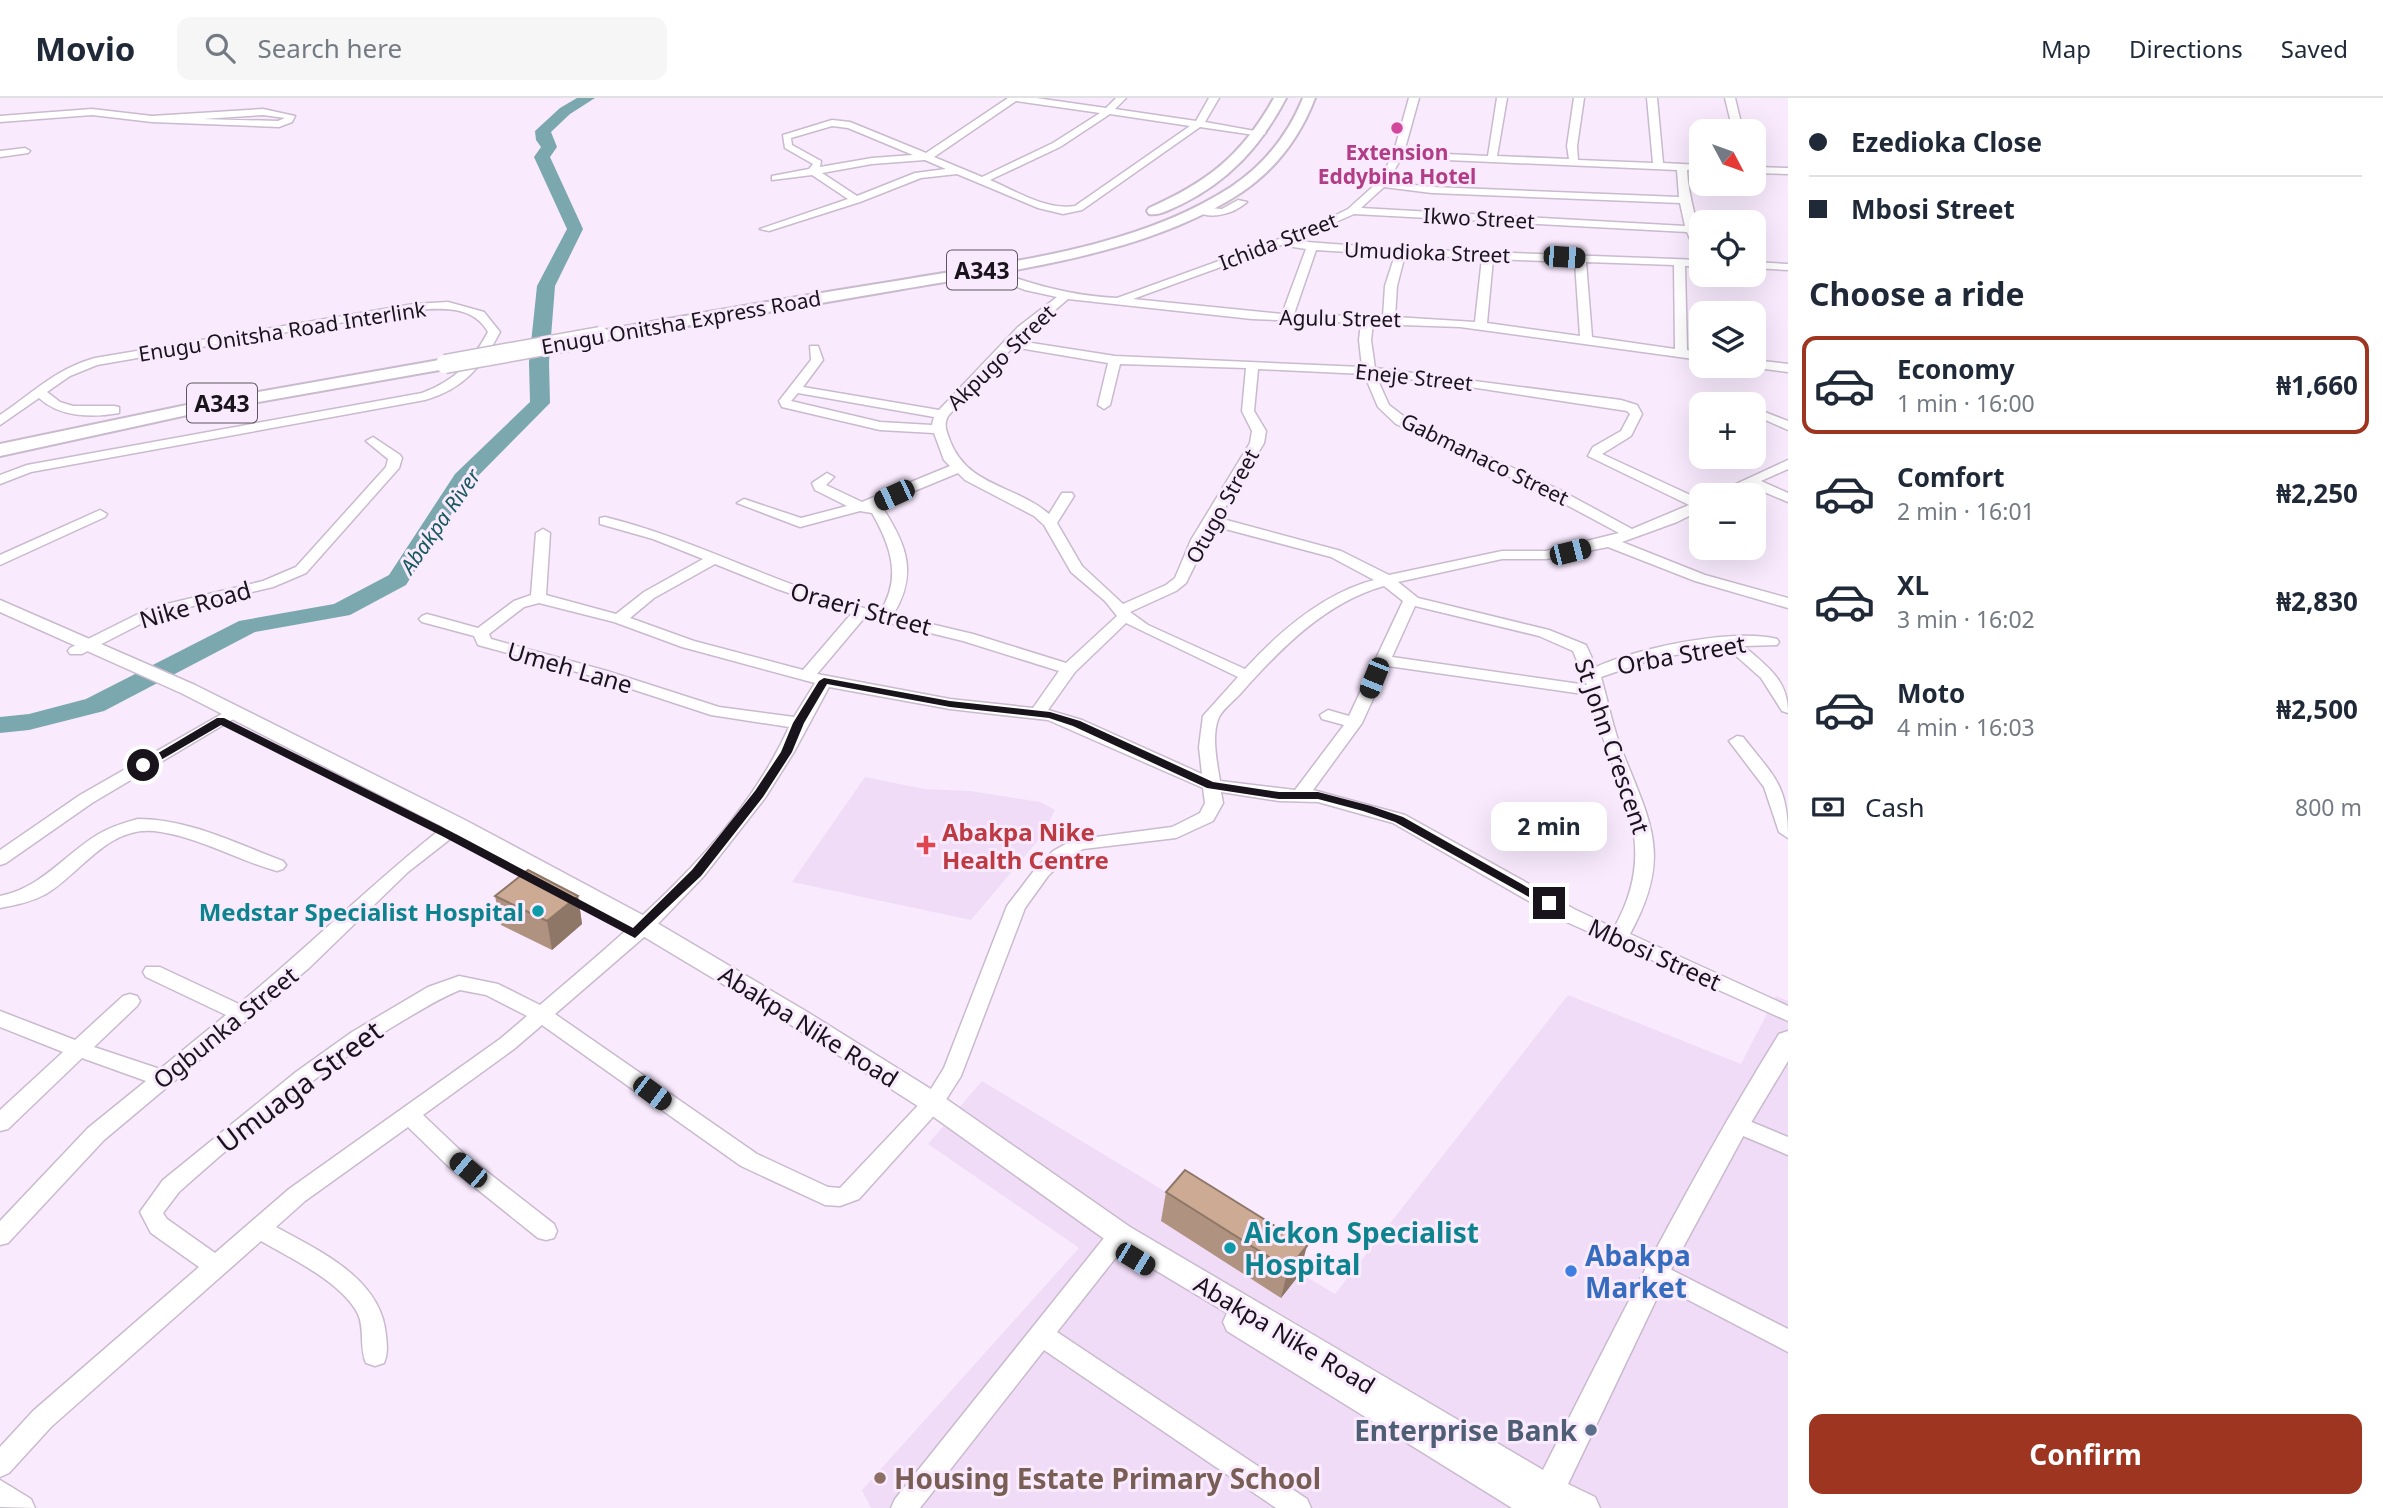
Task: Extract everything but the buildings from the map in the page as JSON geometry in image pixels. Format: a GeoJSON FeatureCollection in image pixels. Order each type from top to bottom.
{"type":"FeatureCollection","features":[{"type":"Feature","properties":{"kind":"highway","name":"Enugu Onitsha Express Road"},"geometry":{"type":"LineString","coordinates":[[597,332],[1000,256],[1087,234],[1147,214],[1195,191],[1234,165],[1261,133],[1280,98]]}},
{"type":"Feature","properties":{"kind":"highway","name":"Enugu Onitsha Express Road"},"geometry":{"type":"LineString","coordinates":[[0,450],[444,358],[983,270],[1104,243],[1199,209],[1222,198],[1256,175],[1276,157],[1291,137],[1309,98]]}},
{"type":"Feature","properties":{"kind":"highway","name":"Enugu Onitsha Express Road"},"geometry":{"type":"LineString","coordinates":[[0,436],[114,410],[282,379],[444,358]]}},
{"type":"Feature","properties":{"kind":"main road","name":"Abakpa Nike Road"},"geometry":{"type":"LineString","coordinates":[[0,605],[82,647],[181,692],[451,829],[800,1019],[1115,1240],[1542,1504],[1584,1508]]}},
{"type":"Feature","properties":{"kind":"main road","name":"Abakpa Nike Road"},"geometry":{"type":"LineString","coordinates":[[0,618],[82,647]]}},
{"type":"Feature","properties":{"kind":"main road"},"geometry":{"type":"LineString","coordinates":[[1542,1504],[1656,1272],[1737,1124],[1788,1040]]}},
{"type":"Feature","properties":{"kind":"street"},"geometry":{"type":"LineString","coordinates":[[776,178],[872,161],[927,158],[1015,98],[1261,133]]}},
{"type":"Feature","properties":{"kind":"street"},"geometry":{"type":"LineString","coordinates":[[983,180],[1043,152],[1108,111],[1121,98]]}},
{"type":"Feature","properties":{"kind":"street"},"geometry":{"type":"LineString","coordinates":[[814,171],[818,163],[788,146],[785,140],[795,132],[832,123],[850,125],[1053,210],[1063,211],[1078,208],[1200,123],[1214,98]]}},
{"type":"Feature","properties":{"kind":"street","name":"Ichida Street"},"geometry":{"type":"LineString","coordinates":[[1118,301],[1316,229],[1352,211],[1382,184],[1398,155],[1415,98]]}},
{"type":"Feature","properties":{"kind":"street"},"geometry":{"type":"LineString","coordinates":[[1492,160],[1502,98]]}},
{"type":"Feature","properties":{"kind":"street"},"geometry":{"type":"LineString","coordinates":[[1574,164],[1572,146],[1579,98]]}},
{"type":"Feature","properties":{"kind":"street"},"geometry":{"type":"LineString","coordinates":[[1652,98],[1658,166]]}},
{"type":"Feature","properties":{"kind":"street"},"geometry":{"type":"LineString","coordinates":[[1730,98],[1735,119]]}},
{"type":"Feature","properties":{"kind":"street"},"geometry":{"type":"LineString","coordinates":[[0,120],[92,112],[152,119],[279,124],[289,120],[290,116],[263,112],[152,119]]}},
{"type":"Feature","properties":{"kind":"street"},"geometry":{"type":"LineString","coordinates":[[0,153],[25,151]]}},
{"type":"Feature","properties":{"kind":"street"},"geometry":{"type":"LineString","coordinates":[[1398,155],[1689,167]]}},
{"type":"Feature","properties":{"kind":"street"},"geometry":{"type":"LineString","coordinates":[[1682,167],[1682,200],[1689,225]]}},
{"type":"Feature","properties":{"kind":"street"},"geometry":{"type":"LineString","coordinates":[[765,229],[856,200],[919,175],[958,170]]}},
{"type":"Feature","properties":{"kind":"street"},"geometry":{"type":"LineString","coordinates":[[1766,170],[1788,171]]}},
{"type":"Feature","properties":{"kind":"street"},"geometry":{"type":"LineString","coordinates":[[814,171],[856,200]]}},
{"type":"Feature","properties":{"kind":"street"},"geometry":{"type":"LineString","coordinates":[[1382,184],[1432,190],[1682,200]]}},
{"type":"Feature","properties":{"kind":"street"},"geometry":{"type":"LineString","coordinates":[[1199,209],[1224,212],[1246,203],[1222,198]]}},
{"type":"Feature","properties":{"kind":"street","name":"Ikwo Street"},"geometry":{"type":"LineString","coordinates":[[1352,211],[1689,229]]}},
{"type":"Feature","properties":{"kind":"street","name":"Umudioka Street"},"geometry":{"type":"LineString","coordinates":[[1279,242],[1312,247],[1401,252],[1689,262]]}},
{"type":"Feature","properties":{"kind":"street"},"geometry":{"type":"LineString","coordinates":[[1287,317],[1312,247]]}},
{"type":"Feature","properties":{"kind":"street"},"geometry":{"type":"LineString","coordinates":[[1389,320],[1391,286],[1401,252]]}},
{"type":"Feature","properties":{"kind":"street"},"geometry":{"type":"LineString","coordinates":[[1481,325],[1488,255]]}},
{"type":"Feature","properties":{"kind":"street"},"geometry":{"type":"LineString","coordinates":[[1580,258],[1586,341]]}},
{"type":"Feature","properties":{"kind":"street"},"geometry":{"type":"LineString","coordinates":[[1679,261],[1681,353]]}},
{"type":"Feature","properties":{"kind":"street"},"geometry":{"type":"LineString","coordinates":[[1766,266],[1788,267]]}},
{"type":"Feature","properties":{"kind":"street","name":"Agulu Street"},"geometry":{"type":"LineString","coordinates":[[983,270],[1029,288],[1064,297],[1287,317],[1481,325],[1689,354]]}},
{"type":"Feature","properties":{"kind":"street","name":"Akpugo Street"},"geometry":{"type":"LineString","coordinates":[[958,468],[951,460],[939,429],[943,414],[1038,316],[1064,297]]}},
{"type":"Feature","properties":{"kind":"street","name":"Enugu Onitsha Road Interlink"},"geometry":{"type":"LineString","coordinates":[[0,421],[62,374],[94,362],[414,307],[460,307],[479,314],[490,322],[494,332],[476,366],[464,379],[425,396],[91,456],[27,469],[0,480]]}},
{"type":"Feature","properties":{"kind":"street","name":"Gabmanaco Street"},"geometry":{"type":"LineString","coordinates":[[1367,320],[1363,350],[1377,396],[1401,421],[1555,492],[1631,534]]}},
{"type":"Feature","properties":{"kind":"street","name":"Eneje Street"},"geometry":{"type":"LineString","coordinates":[[1011,343],[1115,360],[1371,371],[1512,388],[1632,408],[1636,414],[1626,433],[1598,450],[1595,456],[1689,499]]}},
{"type":"Feature","properties":{"kind":"street"},"geometry":{"type":"LineString","coordinates":[[814,349],[817,360],[785,401],[786,404],[835,418],[880,426],[939,429]]}},
{"type":"Feature","properties":{"kind":"street"},"geometry":{"type":"LineString","coordinates":[[1104,405],[1115,360]]}},
{"type":"Feature","properties":{"kind":"street","name":"Otugo Street"},"geometry":{"type":"LineString","coordinates":[[1038,713],[1069,669],[1122,614],[1181,580],[1198,540],[1257,443],[1259,431],[1248,411],[1252,365]]}},
{"type":"Feature","properties":{"kind":"street"},"geometry":{"type":"LineString","coordinates":[[1766,365],[1788,368]]}},
{"type":"Feature","properties":{"kind":"street"},"geometry":{"type":"LineString","coordinates":[[795,389],[943,414]]}},
{"type":"Feature","properties":{"kind":"street"},"geometry":{"type":"LineString","coordinates":[[38,390],[48,403],[70,410],[114,410]]}},
{"type":"Feature","properties":{"kind":"street"},"geometry":{"type":"LineString","coordinates":[[1766,416],[1788,426]]}},
{"type":"Feature","properties":{"kind":"street","name":"Nike Road"},"geometry":{"type":"LineString","coordinates":[[82,647],[155,611],[284,579],[300,570],[392,468],[395,458],[373,441]]}},
{"type":"Feature","properties":{"kind":"street"},"geometry":{"type":"LineString","coordinates":[[1745,483],[1788,464]]}},
{"type":"Feature","properties":{"kind":"street"},"geometry":{"type":"LineString","coordinates":[[744,503],[800,523],[865,508],[958,468],[1050,523],[1076,569],[1110,598],[1122,614],[1143,628],[1248,676]]}},
{"type":"Feature","properties":{"kind":"street"},"geometry":{"type":"LineString","coordinates":[[827,477],[819,483],[820,488],[865,508],[877,510],[895,540],[900,578],[898,594],[884,618]]}},
{"type":"Feature","properties":{"kind":"street"},"geometry":{"type":"LineString","coordinates":[[1749,481],[1788,498]]}},
{"type":"Feature","properties":{"kind":"street"},"geometry":{"type":"LineString","coordinates":[[1050,523],[1067,496]]}},
{"type":"Feature","properties":{"kind":"street"},"geometry":{"type":"LineString","coordinates":[[542,1014],[749,1160],[825,1196],[840,1197],[851,1193],[928,1108],[965,1047],[1016,906],[1042,872],[1059,855],[1079,844],[1176,832],[1196,825],[1207,817],[1213,794],[1207,747],[1211,716],[1280,644],[1335,600],[1353,590],[1386,580],[1502,555],[1546,555],[1609,542],[1689,511]]}},
{"type":"Feature","properties":{"kind":"street"},"geometry":{"type":"LineString","coordinates":[[0,561],[100,514]]}},
{"type":"Feature","properties":{"kind":"street","name":"St John Crescent"},"geometry":{"type":"LineString","coordinates":[[1210,520],[1336,554],[1386,580],[1413,601],[1544,633],[1580,648],[1594,683],[1610,740],[1629,781],[1647,851],[1647,877],[1642,893],[1618,938]]}},
{"type":"Feature","properties":{"kind":"street","name":"Oraeri Street"},"geometry":{"type":"LineString","coordinates":[[605,522],[658,536],[712,560],[862,612],[968,637],[1069,669]]}},
{"type":"Feature","properties":{"kind":"street"},"geometry":{"type":"LineString","coordinates":[[544,533],[538,598],[619,619],[688,644],[816,678]]}},
{"type":"Feature","properties":{"kind":"street"},"geometry":{"type":"LineString","coordinates":[[1609,542],[1700,578],[1788,603]]}},
{"type":"Feature","properties":{"kind":"street"},"geometry":{"type":"LineString","coordinates":[[619,619],[649,594],[712,560]]}},
{"type":"Feature","properties":{"kind":"street","name":"Umeh Lane"},"geometry":{"type":"LineString","coordinates":[[538,598],[519,604],[481,633],[484,642],[601,674],[717,712],[799,723]]}},
{"type":"Feature","properties":{"kind":"street"},"geometry":{"type":"LineString","coordinates":[[1300,795],[1354,723],[1409,603],[1413,601]]}},
{"type":"Feature","properties":{"kind":"street"},"geometry":{"type":"LineString","coordinates":[[0,1465],[42,1419],[324,1174],[409,1115],[542,1014],[640,930],[697,873],[759,794],[786,752],[816,678],[862,612]]}},
{"type":"Feature","properties":{"kind":"street"},"geometry":{"type":"LineString","coordinates":[[427,619],[481,633]]}},
{"type":"Feature","properties":{"kind":"street"},"geometry":{"type":"LineString","coordinates":[[1730,642],[1767,675],[1788,708]]}},
{"type":"Feature","properties":{"kind":"street","name":"Orba Street"},"geometry":{"type":"LineString","coordinates":[[1594,683],[1616,665],[1653,655],[1730,642],[1771,642]]}},
{"type":"Feature","properties":{"kind":"street"},"geometry":{"type":"LineString","coordinates":[[1382,660],[1594,683]]}},
{"type":"Feature","properties":{"kind":"street","name":"Mbosi Street"},"geometry":{"type":"LineString","coordinates":[[816,678],[950,704],[1038,713],[1076,724],[1213,794],[1318,796],[1399,819],[1567,914],[1788,1014]]}},
{"type":"Feature","properties":{"kind":"street"},"geometry":{"type":"LineString","coordinates":[[1328,715],[1354,723]]}},
{"type":"Feature","properties":{"kind":"street"},"geometry":{"type":"LineString","coordinates":[[0,859],[86,799],[227,717]]}},
{"type":"Feature","properties":{"kind":"street"},"geometry":{"type":"LineString","coordinates":[[1737,741],[1772,786],[1788,832]]}},
{"type":"Feature","properties":{"kind":"street"},"geometry":{"type":"LineString","coordinates":[[0,902],[14,902],[36,894],[115,833],[140,824],[172,828],[277,865]]}},
{"type":"Feature","properties":{"kind":"street","name":"Ogbunka Street"},"geometry":{"type":"LineString","coordinates":[[0,1236],[96,1134],[302,963],[402,868],[451,829]]}},
{"type":"Feature","properties":{"kind":"street"},"geometry":{"type":"LineString","coordinates":[[153,972],[241,1014]]}},
{"type":"Feature","properties":{"kind":"street","name":"Umuaga Street"},"geometry":{"type":"LineString","coordinates":[[215,1266],[159,1226],[150,1212],[171,1186],[206,1155],[303,1078],[359,1037],[435,992],[459,983],[491,989],[542,1014]]}},
{"type":"Feature","properties":{"kind":"street"},"geometry":{"type":"LineString","coordinates":[[0,1123],[130,1001]]}},
{"type":"Feature","properties":{"kind":"street"},"geometry":{"type":"LineString","coordinates":[[0,1017],[76,1051],[128,1064],[161,1078]]}},
{"type":"Feature","properties":{"kind":"street"},"geometry":{"type":"LineString","coordinates":[[409,1115],[455,1159],[546,1231]]}},
{"type":"Feature","properties":{"kind":"street"},"geometry":{"type":"LineString","coordinates":[[1737,1124],[1788,1146]]}},
{"type":"Feature","properties":{"kind":"street"},"geometry":{"type":"LineString","coordinates":[[260,1229],[325,1270],[363,1301],[371,1317],[375,1355]]}},
{"type":"Feature","properties":{"kind":"street"},"geometry":{"type":"LineString","coordinates":[[904,1508],[1115,1240]]}},
{"type":"Feature","properties":{"kind":"street"},"geometry":{"type":"LineString","coordinates":[[1656,1272],[1788,1341]]}},
{"type":"Feature","properties":{"kind":"street"},"geometry":{"type":"LineString","coordinates":[[1040,1334],[1298,1508]]}},
{"type":"Feature","properties":{"kind":"shaded area","name":"Abakpa Nike Health Centre"},"geometry":{"type":"Polygon","coordinates":[[[865,777],[924,789],[970,791],[1040,802],[1055,810],[1041,837],[971,920],[792,882],[865,777]]]}},
{"type":"Feature","properties":{"kind":"shaded area","name":"Abakpa Market"},"geometry":{"type":"Polygon","coordinates":[[[1568,995],[1741,1064],[1776,996],[1788,1001],[1788,1508],[871,1508],[862,1490],[1079,1248],[928,1144],[982,1081],[1335,1294],[1568,995]]]}},
{"type":"Feature","properties":{"kind":"waterway","name":"Abakpa River"},"geometry":{"type":"LineString","coordinates":[[0,725],[29,722],[95,705],[248,626],[341,610],[398,580],[463,479],[540,403],[539,362],[546,286],[575,229],[542,157],[549,147],[544,140],[543,131],[565,111],[588,98]]}},
{"type":"Feature","properties":{"kind":"place","name":"Extension Eddybina Hotel"},"geometry":{"type":"Point","coordinates":[1397,128]}},
{"type":"Feature","properties":{"kind":"place","name":"Abakpa Nike Health Centre"},"geometry":{"type":"Point","coordinates":[926,845]}},
{"type":"Feature","properties":{"kind":"place","name":"Medstar Specialist Hospital"},"geometry":{"type":"Point","coordinates":[538,911]}},
{"type":"Feature","properties":{"kind":"place","name":"Aickon Specialist Hospital"},"geometry":{"type":"Point","coordinates":[1230,1248]}},
{"type":"Feature","properties":{"kind":"place","name":"Abakpa Market"},"geometry":{"type":"Point","coordinates":[1571,1271]}},
{"type":"Feature","properties":{"kind":"place","name":"Enterprise Bank"},"geometry":{"type":"Point","coordinates":[1591,1430]}},
{"type":"Feature","properties":{"kind":"place","name":"Housing Estate Primary School"},"geometry":{"type":"Point","coordinates":[880,1478]}},
{"type":"Feature","properties":{"kind":"route"},"geometry":{"type":"LineString","coordinates":[[143,765],[221,721],[446,833],[635,934],[697,873],[759,794],[786,752],[799,723],[824,681],[950,704],[1050,715],[1076,724],[1211,785],[1279,795],[1318,796],[1367,808],[1399,819],[1549,903]]}}]}
